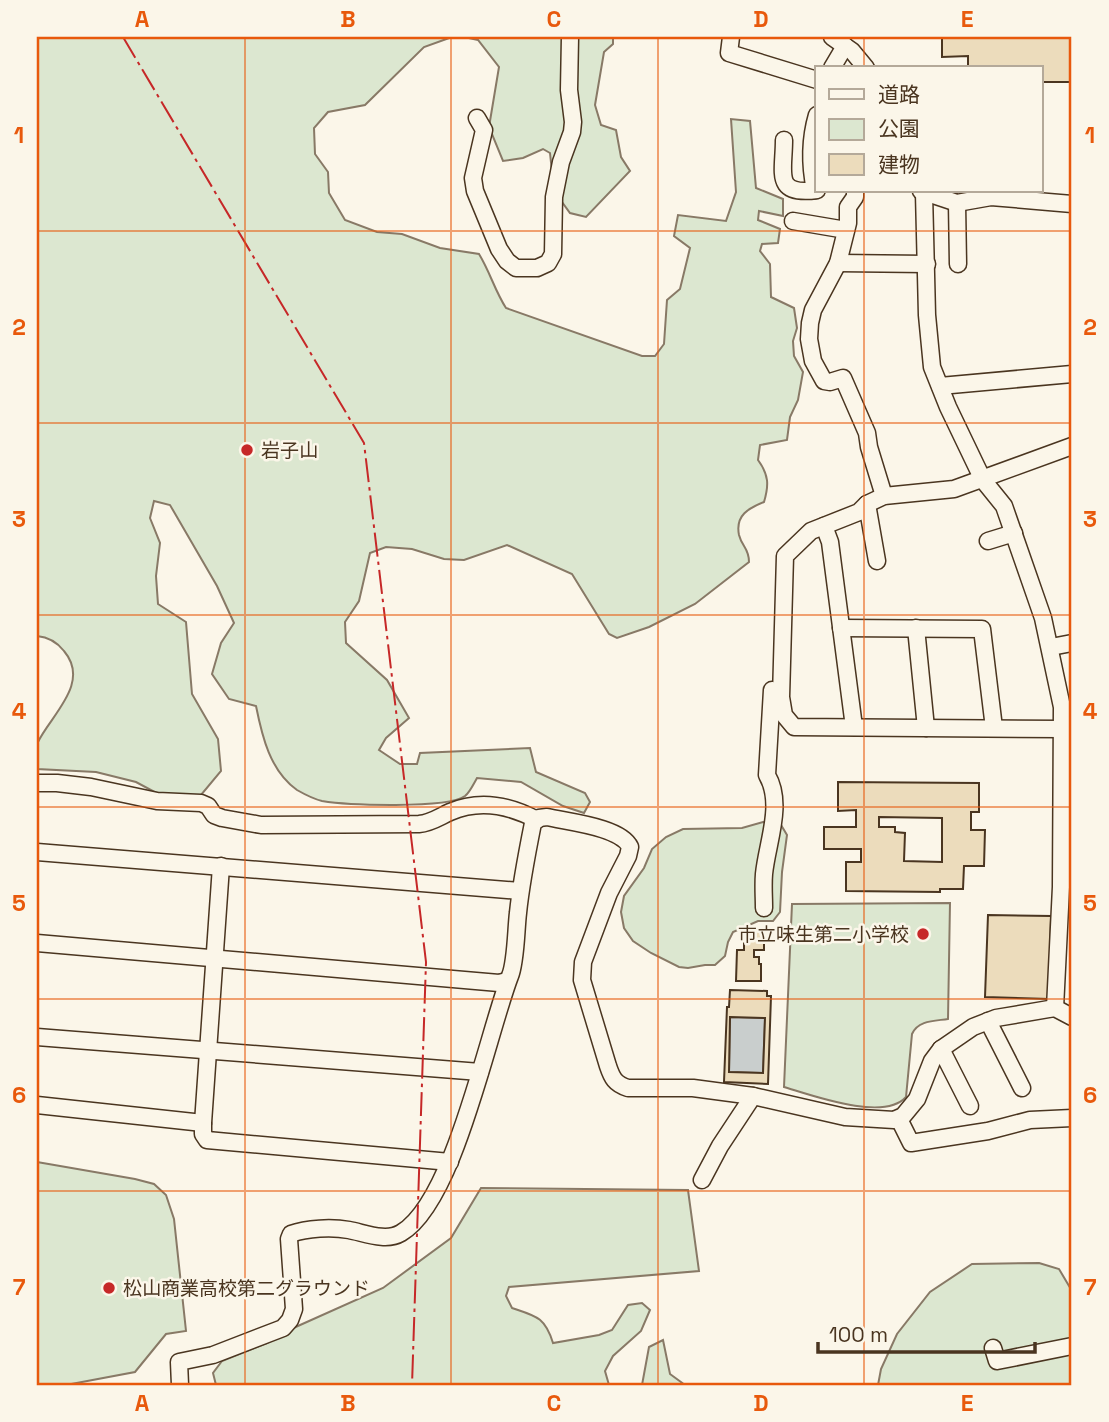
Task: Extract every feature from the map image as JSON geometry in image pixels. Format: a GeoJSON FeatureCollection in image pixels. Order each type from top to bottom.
{"type":"FeatureCollection","features":[{"type":"Feature","properties":{"kind":"street"},"geometry":{"type":"LineString","coordinates":[[477,118],[484,130],[473,177],[475,191],[499,249],[507,261],[516,268],[537,268],[548,263],[553,254],[556,180],[572,132],[569,90],[570,37]]}},
{"type":"Feature","properties":{"kind":"street"},"geometry":{"type":"LineString","coordinates":[[731,37],[729,53],[815,79]]}},
{"type":"Feature","properties":{"kind":"street"},"geometry":{"type":"LineString","coordinates":[[832,66],[838,41]]}},
{"type":"Feature","properties":{"kind":"street"},"geometry":{"type":"LineString","coordinates":[[838,41],[864,66]]}},
{"type":"Feature","properties":{"kind":"street"},"geometry":{"type":"LineString","coordinates":[[815,130],[812,173],[815,186]]}},
{"type":"Feature","properties":{"kind":"street"},"geometry":{"type":"LineString","coordinates":[[784,140],[784,182],[788,189],[815,190]]}},
{"type":"Feature","properties":{"kind":"street"},"geometry":{"type":"LineString","coordinates":[[855,192],[855,197],[848,207],[838,263],[813,310],[809,339],[813,361],[824,381],[843,378],[867,433],[884,496]]}},
{"type":"Feature","properties":{"kind":"street"},"geometry":{"type":"LineString","coordinates":[[1055,1008],[1065,965],[1067,889],[1062,707],[1051,647],[1030,574],[1004,506],[983,480],[932,367],[928,343],[923,192],[957,203],[990,197],[1072,204]]}},
{"type":"Feature","properties":{"kind":"street"},"geometry":{"type":"LineString","coordinates":[[957,203],[958,264]]}},
{"type":"Feature","properties":{"kind":"street"},"geometry":{"type":"LineString","coordinates":[[793,221],[846,230]]}},
{"type":"Feature","properties":{"kind":"street"},"geometry":{"type":"LineString","coordinates":[[838,263],[927,264]]}},
{"type":"Feature","properties":{"kind":"street"},"geometry":{"type":"LineString","coordinates":[[940,386],[1072,374]]}},
{"type":"Feature","properties":{"kind":"street"},"geometry":{"type":"LineString","coordinates":[[1065,740],[994,729],[794,727],[782,707],[782,666],[785,556],[811,531],[859,512],[867,504],[884,496],[939,492],[983,480],[1072,446]]}},
{"type":"Feature","properties":{"kind":"street"},"geometry":{"type":"LineString","coordinates":[[867,504],[877,561]]}},
{"type":"Feature","properties":{"kind":"street"},"geometry":{"type":"LineString","coordinates":[[824,526],[830,541],[854,727]]}},
{"type":"Feature","properties":{"kind":"street"},"geometry":{"type":"LineString","coordinates":[[988,541],[1014,533]]}},
{"type":"Feature","properties":{"kind":"street"},"geometry":{"type":"LineString","coordinates":[[841,628],[982,629],[994,729]]}},
{"type":"Feature","properties":{"kind":"street"},"geometry":{"type":"LineString","coordinates":[[916,628],[926,728]]}},
{"type":"Feature","properties":{"kind":"street"},"geometry":{"type":"LineString","coordinates":[[1051,647],[1072,643]]}},
{"type":"Feature","properties":{"kind":"street"},"geometry":{"type":"LineString","coordinates":[[764,908],[764,874],[772,838],[774,802],[773,784],[767,775],[773,680],[774,673],[782,666]]}},
{"type":"Feature","properties":{"kind":"street"},"geometry":{"type":"LineString","coordinates":[[37,783],[69,784],[157,801],[201,803],[222,818],[261,825],[419,824],[436,820],[469,805],[481,804],[511,809],[537,820]]}},
{"type":"Feature","properties":{"kind":"street"},"geometry":{"type":"LineString","coordinates":[[180,1385],[179,1362],[213,1355],[283,1328],[290,1320],[295,1309],[289,1239],[291,1234],[336,1229],[395,1236],[403,1232],[432,1200],[450,1162],[510,976],[520,891],[533,823],[537,820],[547,817],[607,831],[621,836],[629,847],[628,856],[609,893],[582,971],[582,980],[612,1078],[618,1085],[628,1088],[693,1088],[753,1096],[845,1118],[898,1119],[917,1099],[932,1061],[941,1049],[973,1027],[1025,1012],[1055,1008],[1072,1017]]}},
{"type":"Feature","properties":{"kind":"street"},"geometry":{"type":"LineString","coordinates":[[37,852],[520,891]]}},
{"type":"Feature","properties":{"kind":"street"},"geometry":{"type":"LineString","coordinates":[[220,866],[216,959],[203,1123],[203,1134],[207,1140],[450,1162]]}},
{"type":"Feature","properties":{"kind":"street"},"geometry":{"type":"LineString","coordinates":[[37,943],[499,983],[507,981]]}},
{"type":"Feature","properties":{"kind":"street"},"geometry":{"type":"LineString","coordinates":[[988,1021],[1022,1088]]}},
{"type":"Feature","properties":{"kind":"street"},"geometry":{"type":"LineString","coordinates":[[37,1037],[480,1072]]}},
{"type":"Feature","properties":{"kind":"street"},"geometry":{"type":"LineString","coordinates":[[941,1049],[970,1106]]}},
{"type":"Feature","properties":{"kind":"street"},"geometry":{"type":"LineString","coordinates":[[702,1180],[720,1146],[753,1096]]}},
{"type":"Feature","properties":{"kind":"street"},"geometry":{"type":"LineString","coordinates":[[37,1105],[203,1123]]}},
{"type":"Feature","properties":{"kind":"street"},"geometry":{"type":"LineString","coordinates":[[898,1119],[911,1143],[988,1131],[1030,1120],[1072,1118]]}},
{"type":"Feature","properties":{"kind":"street"},"geometry":{"type":"LineString","coordinates":[[993,1348],[997,1361],[1072,1346]]}},
{"type":"Feature","properties":{"kind":"green space"},"geometry":{"type":"Polygon","coordinates":[[[37,37],[452,37],[424,47],[365,105],[328,112],[314,128],[315,154],[328,172],[329,193],[345,220],[377,232],[402,234],[440,248],[479,254],[506,308],[642,356],[655,356],[664,344],[667,300],[680,289],[690,248],[674,236],[678,215],[726,221],[736,192],[731,119],[750,121],[756,188],[783,199],[783,216],[759,211],[758,220],[780,229],[778,243],[762,244],[760,251],[770,264],[771,297],[794,308],[797,328],[793,341],[794,356],[803,372],[798,400],[790,417],[787,440],[760,445],[758,460],[766,475],[766,496],[764,502],[744,513],[738,528],[749,562],[695,604],[649,627],[617,638],[609,634],[572,574],[507,545],[464,560],[444,559],[412,549],[386,547],[370,553],[359,601],[345,622],[346,643],[387,680],[409,718],[386,738],[379,750],[400,764],[417,764],[420,753],[530,748],[536,772],[585,793],[590,802],[584,813],[563,806],[521,782],[477,778],[465,796],[438,803],[373,805],[334,802],[319,800],[297,790],[274,763],[264,741],[256,706],[229,699],[212,674],[221,643],[234,623],[217,586],[170,505],[154,501],[150,518],[160,543],[156,576],[158,604],[186,622],[192,694],[218,739],[221,771],[201,795],[162,796],[136,782],[96,772],[37,769],[38,742],[66,698],[73,675],[71,663],[64,651],[49,639],[37,636],[37,37]]]}},
{"type":"Feature","properties":{"kind":"green space"},"geometry":{"type":"Polygon","coordinates":[[[464,37],[613,37],[613,44],[604,52],[595,105],[601,125],[616,130],[621,157],[630,171],[586,217],[570,213],[554,191],[550,153],[543,149],[523,158],[503,161],[489,127],[499,67],[478,40],[464,37]]]}},
{"type":"Feature","properties":{"kind":"green space"},"geometry":{"type":"Polygon","coordinates":[[[763,822],[781,825],[787,835],[780,912],[773,921],[758,921],[733,932],[725,956],[715,965],[679,967],[633,941],[624,928],[621,912],[624,896],[644,868],[652,849],[666,837],[683,829],[742,828],[763,822]]]}},
{"type":"Feature","properties":{"kind":"green space"},"geometry":{"type":"Polygon","coordinates":[[[950,903],[948,1019],[918,1026],[912,1034],[906,1097],[896,1104],[865,1107],[784,1087],[792,904],[950,903]]]}},
{"type":"Feature","properties":{"kind":"green space","name":"松山商業高校第二グラウンド"},"geometry":{"type":"Polygon","coordinates":[[[37,1162],[135,1179],[154,1184],[166,1195],[174,1219],[186,1331],[166,1334],[135,1372],[66,1385],[37,1385],[37,1162]]]}},
{"type":"Feature","properties":{"kind":"green space"},"geometry":{"type":"Polygon","coordinates":[[[481,1188],[688,1190],[699,1271],[509,1287],[506,1296],[512,1308],[543,1323],[553,1343],[612,1330],[628,1305],[642,1303],[650,1310],[641,1331],[613,1356],[605,1371],[609,1385],[216,1385],[213,1373],[222,1361],[267,1343],[289,1330],[383,1288],[451,1238],[481,1188]]]}},
{"type":"Feature","properties":{"kind":"green space"},"geometry":{"type":"Polygon","coordinates":[[[1039,1263],[1059,1269],[1072,1291],[1072,1385],[878,1385],[881,1369],[897,1334],[930,1292],[972,1264],[1039,1263]]]}},
{"type":"Feature","properties":{"kind":"green space"},"geometry":{"type":"Polygon","coordinates":[[[663,1340],[670,1374],[685,1385],[642,1385],[649,1347],[663,1340]]]}},
{"type":"Feature","properties":{"kind":"shaded area"},"geometry":{"type":"Polygon","coordinates":[[[730,1017],[765,1018],[763,1073],[729,1072],[730,1017]]]}},
{"type":"Feature","properties":{"kind":"building"},"geometry":{"type":"Polygon","coordinates":[[[942,37],[1072,37],[1072,82],[1042,82],[1042,66],[968,66],[968,56],[942,57],[942,37]]]}},
{"type":"Feature","properties":{"kind":"building"},"geometry":{"type":"Polygon","coordinates":[[[838,782],[979,783],[979,812],[971,812],[971,830],[985,830],[984,866],[964,866],[963,889],[940,889],[940,892],[846,891],[846,862],[861,862],[861,849],[824,849],[824,827],[856,827],[856,810],[838,811],[838,782]],[[879,817],[879,827],[895,827],[895,832],[905,833],[904,861],[942,862],[942,818],[879,817]]]}},
{"type":"Feature","properties":{"kind":"building"},"geometry":{"type":"Polygon","coordinates":[[[988,915],[1051,916],[1049,999],[985,997],[988,915]]]}},
{"type":"Feature","properties":{"kind":"building"},"geometry":{"type":"Polygon","coordinates":[[[744,930],[764,930],[764,950],[754,950],[754,957],[759,957],[761,964],[761,981],[736,981],[737,950],[744,950],[744,930]]]}},
{"type":"Feature","properties":{"kind":"building"},"geometry":{"type":"Polygon","coordinates":[[[730,990],[767,991],[767,996],[771,996],[768,1084],[724,1082],[730,990]],[[730,1017],[729,1072],[763,1073],[765,1018],[730,1017]]]}},
{"type":"Feature","properties":{"kind":"power"},"geometry":{"type":"LineString","coordinates":[[123,37],[364,443],[426,962],[412,1385]]}},
{"type":"Feature","properties":{"kind":"place","name":"岩子山"},"geometry":{"type":"Point","coordinates":[247,450]}},
{"type":"Feature","properties":{"kind":"place","name":"市立味生第二小学校"},"geometry":{"type":"Point","coordinates":[923,934]}},
{"type":"Feature","properties":{"kind":"place","name":"松山商業高校第二グラウンド"},"geometry":{"type":"Point","coordinates":[109,1288]}}]}
